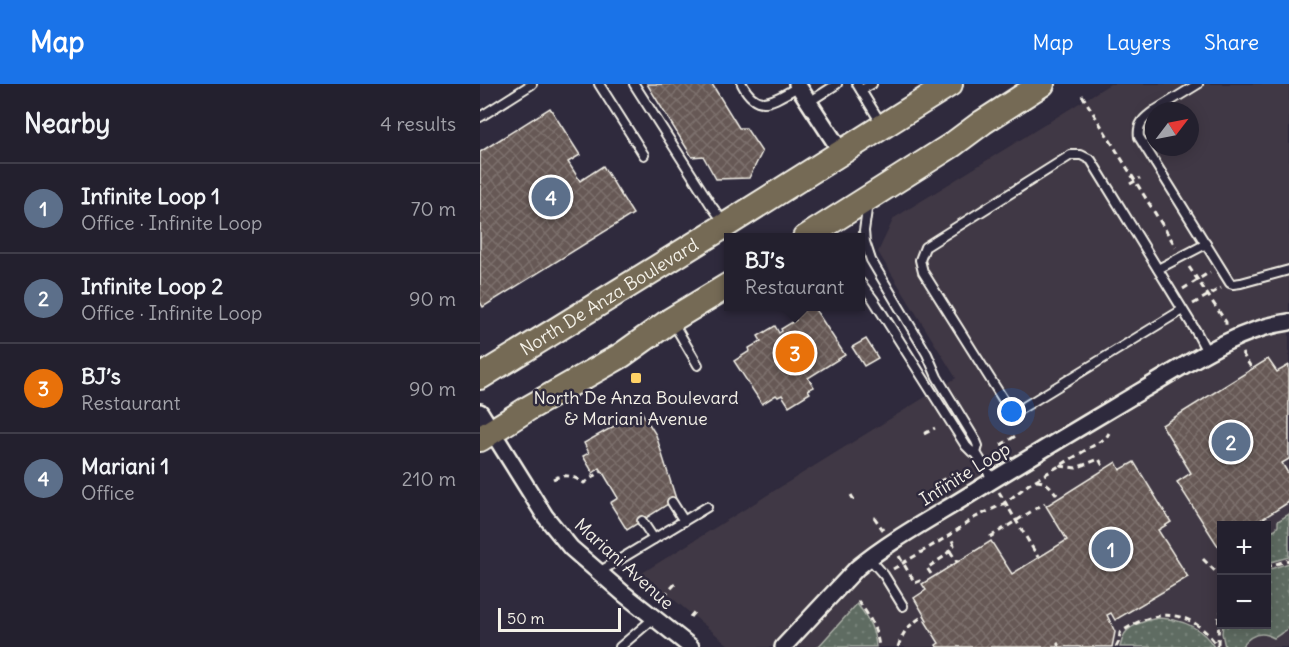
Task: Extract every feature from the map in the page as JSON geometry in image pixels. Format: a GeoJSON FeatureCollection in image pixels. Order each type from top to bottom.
{"type":"FeatureCollection","features":[{"type":"Feature","properties":{"kind":"main road"},"geometry":{"type":"LineString","coordinates":[[812,233],[952,146],[983,122],[1042,84]]}},
{"type":"Feature","properties":{"kind":"main road","name":"North De Anza Boulevard"},"geometry":{"type":"LineString","coordinates":[[480,377],[842,153],[937,90]]}},
{"type":"Feature","properties":{"kind":"main road"},"geometry":{"type":"LineString","coordinates":[[484,428],[529,408],[622,355],[672,320],[724,288]]}},
{"type":"Feature","properties":{"kind":"street"},"geometry":{"type":"LineString","coordinates":[[798,85],[842,153]]}},
{"type":"Feature","properties":{"kind":"street","name":"Infinite Loop"},"geometry":{"type":"LineString","coordinates":[[783,647],[869,558],[993,480],[1207,352],[1277,323],[1289,322]]}},
{"type":"Feature","properties":{"kind":"street","name":"Mariani Avenue"},"geometry":{"type":"LineString","coordinates":[[484,428],[545,516],[571,548],[691,647]]}},
{"type":"Feature","properties":{"kind":"lane"},"geometry":{"type":"LineString","coordinates":[[480,117],[532,84]]}},
{"type":"Feature","properties":{"kind":"lane"},"geometry":{"type":"LineString","coordinates":[[599,84],[644,155]]}},
{"type":"Feature","properties":{"kind":"lane"},"geometry":{"type":"LineString","coordinates":[[634,84],[726,225]]}},
{"type":"Feature","properties":{"kind":"lane"},"geometry":{"type":"LineString","coordinates":[[742,84],[752,99],[761,103],[772,101],[798,85]]}},
{"type":"Feature","properties":{"kind":"lane"},"geometry":{"type":"LineString","coordinates":[[809,102],[837,84]]}},
{"type":"Feature","properties":{"kind":"lane"},"geometry":{"type":"LineString","coordinates":[[872,84],[859,87],[883,126]]}},
{"type":"Feature","properties":{"kind":"lane"},"geometry":{"type":"LineString","coordinates":[[1169,102],[1198,84]]}},
{"type":"Feature","properties":{"kind":"lane"},"geometry":{"type":"LineString","coordinates":[[1145,117],[1138,129],[1139,137],[1145,147]]}},
{"type":"Feature","properties":{"kind":"lane"},"geometry":{"type":"LineString","coordinates":[[1182,310],[1019,410],[1006,404],[923,272],[920,260],[925,247],[1071,155],[1081,154],[1091,160],[1197,333],[1207,352]]}},
{"type":"Feature","properties":{"kind":"lane"},"geometry":{"type":"LineString","coordinates":[[1151,156],[1230,283],[1241,283],[1289,270]]}},
{"type":"Feature","properties":{"kind":"lane","name":"Infinite Loop"},"geometry":{"type":"LineString","coordinates":[[864,233],[869,198]]}},
{"type":"Feature","properties":{"kind":"lane","name":"Infinite Loop"},"geometry":{"type":"LineString","coordinates":[[865,242],[872,260],[927,354],[937,377],[976,441],[978,446],[976,453],[966,446],[865,288]]}},
{"type":"Feature","properties":{"kind":"lane"},"geometry":{"type":"LineString","coordinates":[[1158,269],[1206,244]]}},
{"type":"Feature","properties":{"kind":"lane"},"geometry":{"type":"LineString","coordinates":[[672,320],[698,365]]}},
{"type":"Feature","properties":{"kind":"lane"},"geometry":{"type":"LineString","coordinates":[[976,453],[993,480]]}},
{"type":"Feature","properties":{"kind":"lane"},"geometry":{"type":"LineString","coordinates":[[672,502],[684,521]]}},
{"type":"Feature","properties":{"kind":"lane"},"geometry":{"type":"LineString","coordinates":[[599,572],[707,507]]}},
{"type":"Feature","properties":{"kind":"lane"},"geometry":{"type":"LineString","coordinates":[[642,521],[654,539]]}},
{"type":"Feature","properties":{"kind":"lane"},"geometry":{"type":"LineString","coordinates":[[869,558],[884,575],[903,606]]}},
{"type":"Feature","properties":{"kind":"lane"},"geometry":{"type":"LineString","coordinates":[[620,647],[654,618]]}},
{"type":"Feature","properties":{"kind":"path"},"geometry":{"type":"LineString","coordinates":[[1082,95],[1176,247]]}},
{"type":"Feature","properties":{"kind":"path"},"geometry":{"type":"LineString","coordinates":[[1130,184],[1140,178]]}},
{"type":"Feature","properties":{"kind":"path"},"geometry":{"type":"LineString","coordinates":[[1188,265],[1226,325]]}},
{"type":"Feature","properties":{"kind":"path"},"geometry":{"type":"LineString","coordinates":[[1173,294],[1220,266]]}},
{"type":"Feature","properties":{"kind":"path"},"geometry":{"type":"LineString","coordinates":[[1182,310],[1230,283]]}},
{"type":"Feature","properties":{"kind":"path"},"geometry":{"type":"LineString","coordinates":[[1238,346],[1251,369]]}},
{"type":"Feature","properties":{"kind":"path"},"geometry":{"type":"LineString","coordinates":[[924,435],[935,428]]}},
{"type":"Feature","properties":{"kind":"path"},"geometry":{"type":"LineString","coordinates":[[893,569],[950,536],[974,518],[1005,503],[1034,481],[1106,438],[1109,433]]}},
{"type":"Feature","properties":{"kind":"path"},"geometry":{"type":"LineString","coordinates":[[1001,445],[1017,435]]}},
{"type":"Feature","properties":{"kind":"path"},"geometry":{"type":"LineString","coordinates":[[1059,466],[1076,468],[1099,459],[1103,466]]}},
{"type":"Feature","properties":{"kind":"path"},"geometry":{"type":"LineString","coordinates":[[553,479],[566,475],[574,476],[584,483],[602,471]]}},
{"type":"Feature","properties":{"kind":"path"},"geometry":{"type":"LineString","coordinates":[[940,481],[963,473]]}},
{"type":"Feature","properties":{"kind":"path"},"geometry":{"type":"LineString","coordinates":[[993,480],[1038,557]]}},
{"type":"Feature","properties":{"kind":"path"},"geometry":{"type":"LineString","coordinates":[[1034,481],[1049,484],[1057,495]]}},
{"type":"Feature","properties":{"kind":"path"},"geometry":{"type":"LineString","coordinates":[[851,495],[854,500]]}},
{"type":"Feature","properties":{"kind":"path"},"geometry":{"type":"LineString","coordinates":[[990,537],[1045,503]]}},
{"type":"Feature","properties":{"kind":"path"},"geometry":{"type":"LineString","coordinates":[[874,517],[884,532]]}},
{"type":"Feature","properties":{"kind":"path"},"geometry":{"type":"LineString","coordinates":[[931,574],[927,568],[945,556],[954,545],[950,536]]}},
{"type":"Feature","properties":{"kind":"path"},"geometry":{"type":"LineString","coordinates":[[950,551],[957,562]]}},
{"type":"Feature","properties":{"kind":"path"},"geometry":{"type":"LineString","coordinates":[[899,556],[915,583],[922,580]]}},
{"type":"Feature","properties":{"kind":"path"},"geometry":{"type":"LineString","coordinates":[[1203,559],[1218,575]]}},
{"type":"Feature","properties":{"kind":"path"},"geometry":{"type":"LineString","coordinates":[[1271,565],[1289,560]]}},
{"type":"Feature","properties":{"kind":"path"},"geometry":{"type":"LineString","coordinates":[[664,596],[675,584]]}},
{"type":"Feature","properties":{"kind":"path"},"geometry":{"type":"LineString","coordinates":[[858,601],[872,620],[879,647]]}},
{"type":"Feature","properties":{"kind":"path"},"geometry":{"type":"LineString","coordinates":[[690,617],[695,611]]}},
{"type":"Feature","properties":{"kind":"path"},"geometry":{"type":"LineString","coordinates":[[898,647],[906,628],[925,615]]}},
{"type":"Feature","properties":{"kind":"path"},"geometry":{"type":"LineString","coordinates":[[1116,647],[1120,633],[1131,625],[1150,617],[1169,615],[1188,620],[1205,630],[1218,646]]}},
{"type":"Feature","properties":{"kind":"path"},"geometry":{"type":"LineString","coordinates":[[1218,646],[1219,629]]}},
{"type":"Feature","properties":{"kind":"shaded area"},"geometry":{"type":"Polygon","coordinates":[[[1110,84],[1289,84],[1289,647],[731,647],[642,573],[956,378],[878,252],[894,218],[1110,84]]]}},
{"type":"Feature","properties":{"kind":"green space"},"geometry":{"type":"Polygon","coordinates":[[[1289,514],[1289,557],[1271,562],[1271,530],[1276,529],[1278,521],[1289,514]]]}},
{"type":"Feature","properties":{"kind":"green space"},"geometry":{"type":"Polygon","coordinates":[[[1289,563],[1289,628],[1274,638],[1260,634],[1248,639],[1241,647],[1225,647],[1222,629],[1271,629],[1271,569],[1289,563]]]}},
{"type":"Feature","properties":{"kind":"green space"},"geometry":{"type":"Polygon","coordinates":[[[857,604],[870,624],[876,647],[818,647],[857,604]]]}},
{"type":"Feature","properties":{"kind":"green space"},"geometry":{"type":"Polygon","coordinates":[[[1158,618],[1190,625],[1203,634],[1214,647],[1120,647],[1128,630],[1143,622],[1158,618]]]}},
{"type":"Feature","properties":{"kind":"building"},"geometry":{"type":"Polygon","coordinates":[[[647,84],[712,84],[739,128],[746,128],[762,152],[749,178],[716,179],[703,156],[692,157],[647,84]]]}},
{"type":"Feature","properties":{"kind":"building"},"geometry":{"type":"Polygon","coordinates":[[[550,108],[580,155],[568,162],[580,181],[603,166],[633,214],[483,307],[480,302],[480,152],[550,108]]]}},
{"type":"Feature","properties":{"kind":"building"},"geometry":{"type":"Polygon","coordinates":[[[801,311],[816,311],[845,355],[808,378],[814,387],[808,390],[810,393],[789,406],[782,395],[778,397],[776,395],[762,404],[734,361],[761,341],[758,336],[775,326],[779,333],[781,329],[796,320],[793,316],[801,311]]]}},
{"type":"Feature","properties":{"kind":"building"},"geometry":{"type":"Polygon","coordinates":[[[866,339],[878,358],[864,366],[852,347],[866,339]]]}},
{"type":"Feature","properties":{"kind":"building"},"geometry":{"type":"Polygon","coordinates":[[[1268,359],[1277,372],[1289,365],[1289,459],[1282,463],[1289,475],[1289,502],[1259,521],[1217,521],[1217,544],[1177,482],[1191,473],[1162,425],[1268,359]]]}},
{"type":"Feature","properties":{"kind":"building"},"geometry":{"type":"Polygon","coordinates":[[[641,411],[656,435],[676,499],[627,530],[610,503],[618,498],[602,471],[600,468],[593,473],[583,456],[589,453],[584,443],[641,411]]]}},
{"type":"Feature","properties":{"kind":"building"},"geometry":{"type":"Polygon","coordinates":[[[1116,462],[1120,470],[1134,462],[1171,522],[1158,530],[1188,577],[1115,620],[1111,613],[1107,615],[1115,632],[1112,647],[1060,647],[1058,643],[1058,647],[937,647],[939,643],[914,598],[926,590],[922,584],[991,541],[1012,574],[1067,540],[1046,506],[1116,462]]]}},
{"type":"Feature","properties":{"kind":"place","name":"Mariani 1"},"geometry":{"type":"Point","coordinates":[551,197]}},
{"type":"Feature","properties":{"kind":"place","name":"BJ’s"},"geometry":{"type":"Point","coordinates":[795,353]}},
{"type":"Feature","properties":{"kind":"place","name":"North De Anza Boulevard & Mariani Avenue"},"geometry":{"type":"Point","coordinates":[636,378]}},
{"type":"Feature","properties":{"kind":"place","name":"Infinite Loop 2"},"geometry":{"type":"Point","coordinates":[1231,442]}},
{"type":"Feature","properties":{"kind":"place","name":"Infinite Loop 1"},"geometry":{"type":"Point","coordinates":[1111,549]}}]}
